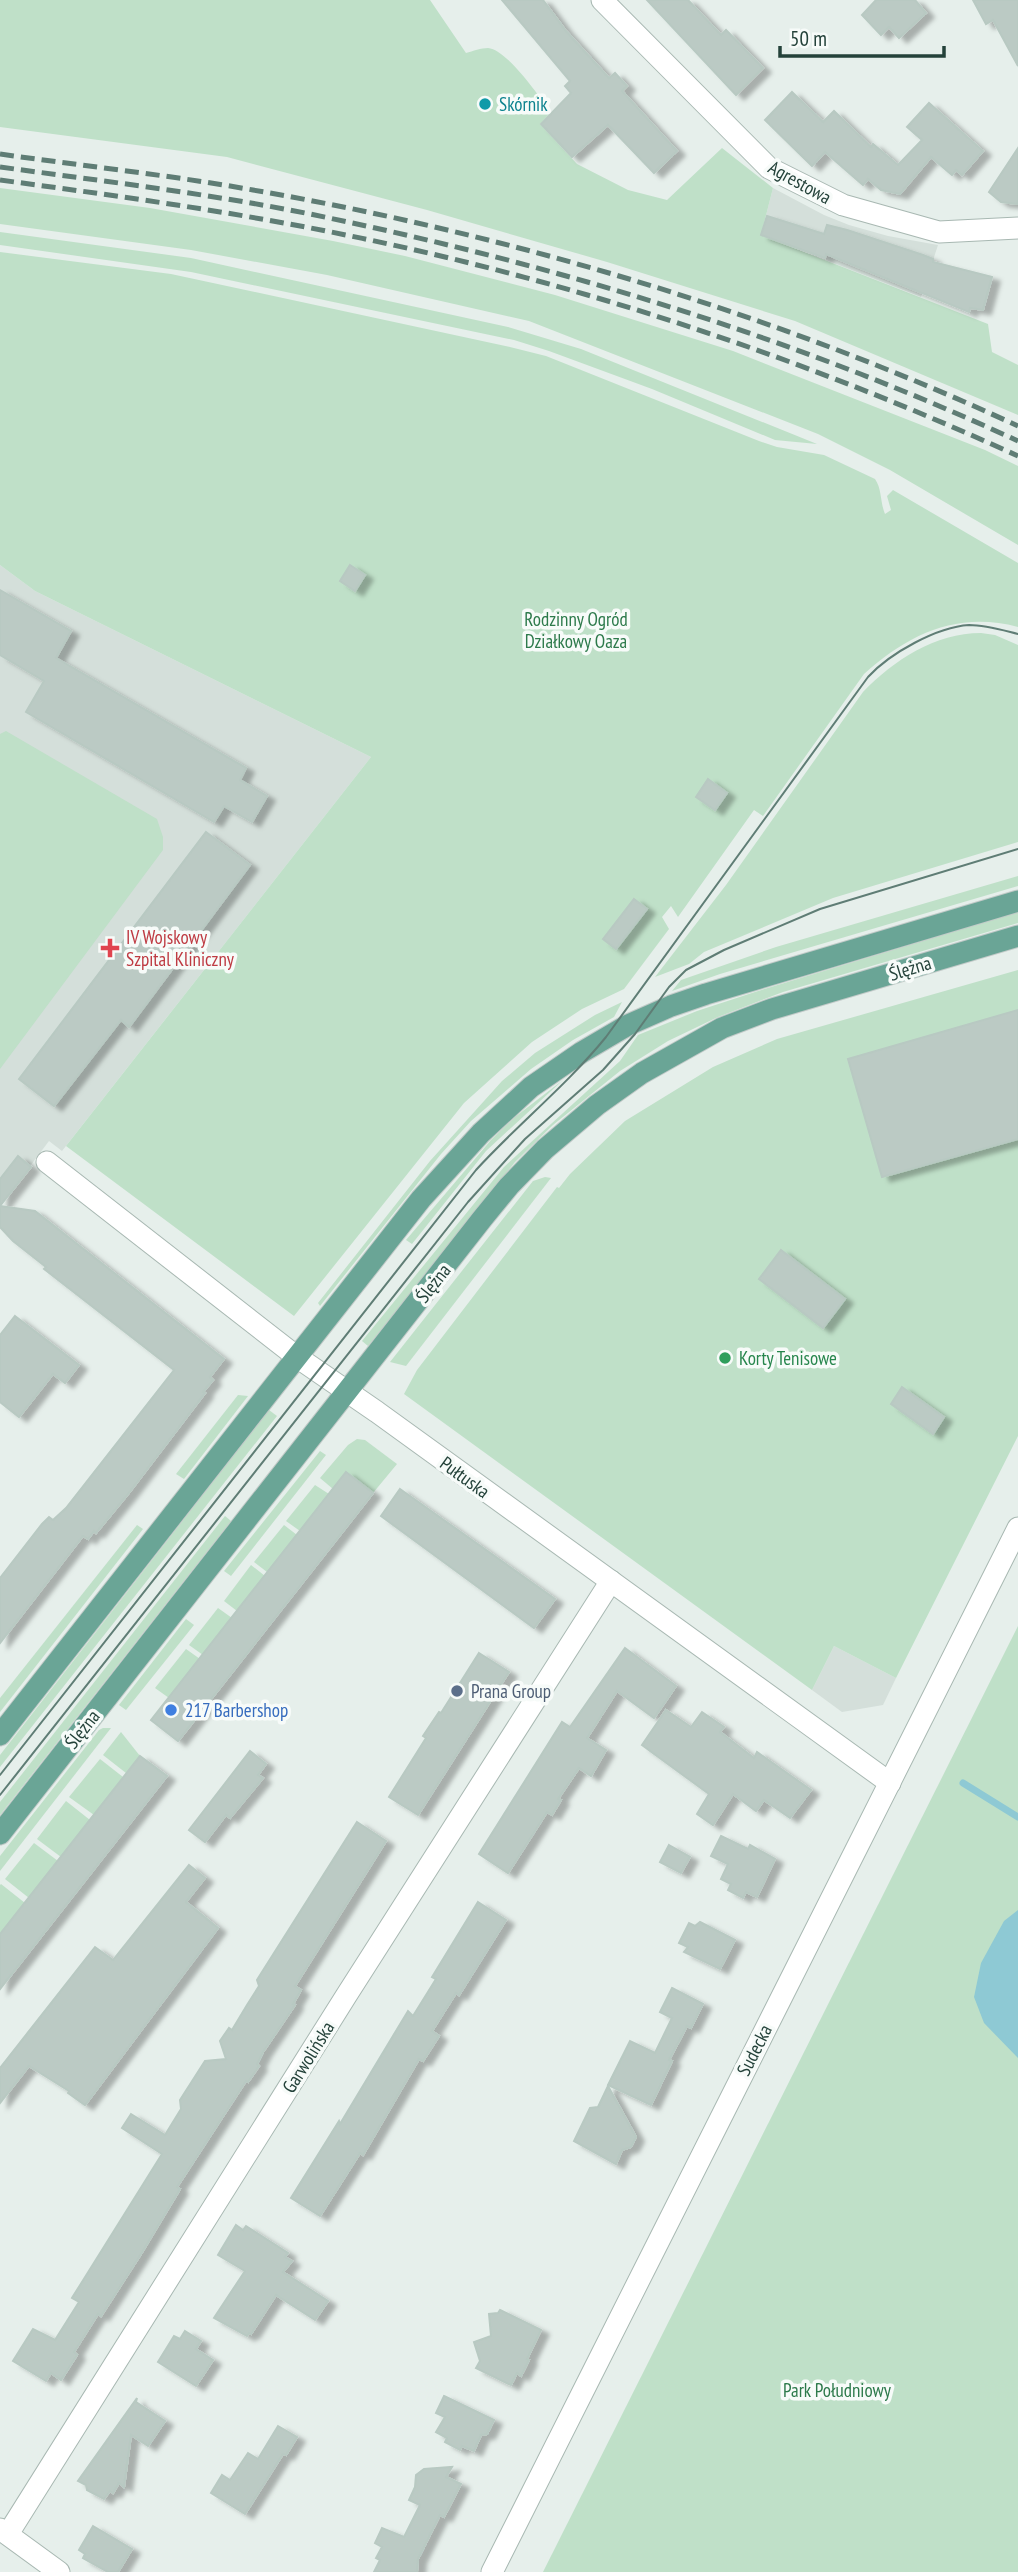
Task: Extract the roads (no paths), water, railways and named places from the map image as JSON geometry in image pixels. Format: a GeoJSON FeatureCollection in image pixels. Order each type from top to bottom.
{"type":"FeatureCollection","features":[{"type":"Feature","properties":{"kind":"main road","name":"Ślężna"},"geometry":{"type":"LineString","coordinates":[[0,1735],[452,1163],[488,1125],[531,1087],[628,1025],[671,1006],[1018,901]]}},
{"type":"Feature","properties":{"kind":"main road","name":"Ślężna"},"geometry":{"type":"LineString","coordinates":[[0,1834],[509,1186],[545,1149],[642,1073],[722,1028],[746,1018],[1018,936]]}},
{"type":"Feature","properties":{"kind":"street","name":"Agrestowa"},"geometry":{"type":"LineString","coordinates":[[602,0],[769,168],[843,205],[939,232],[1018,228]]}},
{"type":"Feature","properties":{"kind":"street","name":"Pułtuska"},"geometry":{"type":"LineString","coordinates":[[47,1162],[297,1357],[890,1783]]}},
{"type":"Feature","properties":{"kind":"street","name":"Sudecka"},"geometry":{"type":"LineString","coordinates":[[492,2572],[1018,1528]]}},
{"type":"Feature","properties":{"kind":"street","name":"Garwolińska"},"geometry":{"type":"LineString","coordinates":[[4,2531],[611,1581]]}},
{"type":"Feature","properties":{"kind":"street"},"geometry":{"type":"LineString","coordinates":[[4,2531],[59,2572]]}},
{"type":"Feature","properties":{"kind":"water"},"geometry":{"type":"Polygon","coordinates":[[[1018,1910],[1018,2058],[984,2023],[974,1997],[981,1963],[1004,1921],[1018,1910]]]}},
{"type":"Feature","properties":{"kind":"waterway"},"geometry":{"type":"LineString","coordinates":[[963,1783],[1018,1817]]}},
{"type":"Feature","properties":{"kind":"tram line"},"geometry":{"type":"LineString","coordinates":[[0,1775],[476,1170],[575,1072],[606,1037],[868,677],[889,659],[915,643],[956,627],[975,625],[1018,634]]}},
{"type":"Feature","properties":{"kind":"tram line"},"geometry":{"type":"LineString","coordinates":[[0,1795],[468,1202],[525,1139],[603,1070],[635,1034],[669,987],[686,970],[724,950],[820,909],[1018,849]]}},
{"type":"Feature","properties":{"kind":"railway"},"geometry":{"type":"LineString","coordinates":[[0,154],[253,190],[448,230],[546,255],[739,314],[927,386],[1018,426]]}},
{"type":"Feature","properties":{"kind":"railway"},"geometry":{"type":"LineString","coordinates":[[0,167],[305,213],[397,233],[578,279],[668,306],[845,368],[1018,441]]}},
{"type":"Feature","properties":{"kind":"railway"},"geometry":{"type":"LineString","coordinates":[[0,180],[166,203],[290,224],[420,251],[508,273],[595,297],[767,354],[852,385],[1018,456]]}},
{"type":"Feature","properties":{"kind":"place","name":"Skórnik"},"geometry":{"type":"Point","coordinates":[485,104]}},
{"type":"Feature","properties":{"kind":"place","name":"IV Wojskowy Szpital Kliniczny"},"geometry":{"type":"Point","coordinates":[110,948]}},
{"type":"Feature","properties":{"kind":"place","name":"Korty Tenisowe"},"geometry":{"type":"Point","coordinates":[725,1358]}},
{"type":"Feature","properties":{"kind":"place","name":"Prana Group"},"geometry":{"type":"Point","coordinates":[457,1691]}},
{"type":"Feature","properties":{"kind":"place","name":"217 Barbershop"},"geometry":{"type":"Point","coordinates":[171,1710]}},
{"type":"Feature","properties":{"kind":"park label","name":"Rodzinny Ogród Działkowy Oaza"},"geometry":{"type":"Point","coordinates":[576,630]}},
{"type":"Feature","properties":{"kind":"park label","name":"Park Południowy"},"geometry":{"type":"Point","coordinates":[837,2390]}}]}
